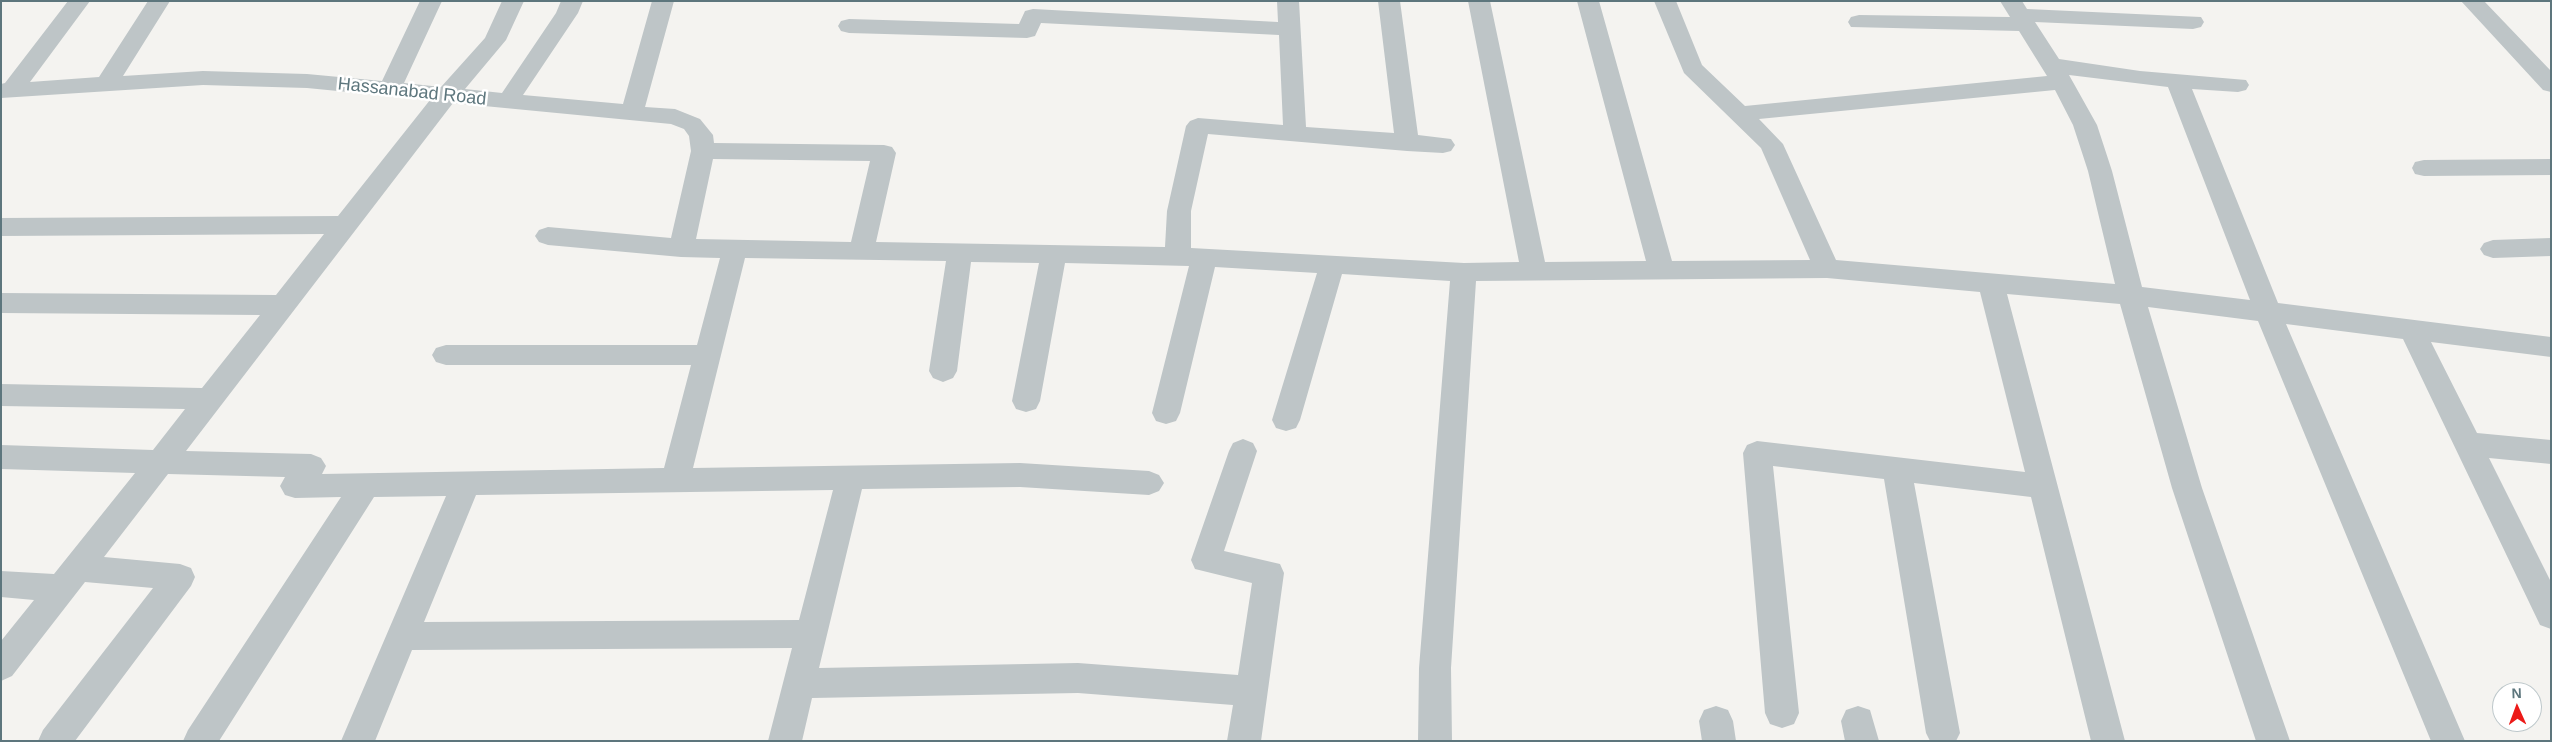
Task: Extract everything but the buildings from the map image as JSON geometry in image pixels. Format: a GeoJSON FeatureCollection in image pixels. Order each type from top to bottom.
{"type":"FeatureCollection","features":[{"type":"Feature","properties":{"kind":"street"},"geometry":{"type":"LineString","coordinates":[[5,92],[79,1]]}},
{"type":"Feature","properties":{"kind":"street"},"geometry":{"type":"LineString","coordinates":[[107,83],[159,1]]}},
{"type":"Feature","properties":{"kind":"street"},"geometry":{"type":"LineString","coordinates":[[389,90],[430,1]]}},
{"type":"Feature","properties":{"kind":"street"},"geometry":{"type":"LineString","coordinates":[[1,666],[446,96],[495,40],[513,1]]}},
{"type":"Feature","properties":{"kind":"street"},"geometry":{"type":"LineString","coordinates":[[507,102],[567,13],[572,1]]}},
{"type":"Feature","properties":{"kind":"street"},"geometry":{"type":"LineString","coordinates":[[632,113],[663,1]]}},
{"type":"Feature","properties":{"kind":"street"},"geometry":{"type":"LineString","coordinates":[[1288,1],[1291,29],[1295,134]]}},
{"type":"Feature","properties":{"kind":"street"},"geometry":{"type":"LineString","coordinates":[[1389,1],[1407,143]]}},
{"type":"Feature","properties":{"kind":"street"},"geometry":{"type":"LineString","coordinates":[[1479,1],[1534,271]]}},
{"type":"Feature","properties":{"kind":"street"},"geometry":{"type":"LineString","coordinates":[[1588,1],[1661,269]]}},
{"type":"Feature","properties":{"kind":"street"},"geometry":{"type":"LineString","coordinates":[[1665,1],[1692,68],[1771,144],[1827,268]]}},
{"type":"Feature","properties":{"kind":"street"},"geometry":{"type":"LineString","coordinates":[[2472,1],[2551,85]]}},
{"type":"Feature","properties":{"kind":"street"},"geometry":{"type":"LineString","coordinates":[[1859,22],[2018,13],[2193,22]]}},
{"type":"Feature","properties":{"kind":"street"},"geometry":{"type":"LineString","coordinates":[[2018,13],[2085,124],[2100,172],[2131,295],[2187,488],[2273,741]]}},
{"type":"Feature","properties":{"kind":"street"},"geometry":{"type":"LineString","coordinates":[[849,26],[1027,31],[1033,16],[1291,29]]}},
{"type":"Feature","properties":{"kind":"street"},"geometry":{"type":"LineString","coordinates":[[1739,114],[2056,74],[2238,85]]}},
{"type":"Feature","properties":{"kind":"street","name":"Hassanabad Road"},"geometry":{"type":"LineString","coordinates":[[5,92],[107,83],[203,78],[307,81],[675,117],[692,124],[701,135],[702,151],[681,248]]}},
{"type":"Feature","properties":{"kind":"street"},"geometry":{"type":"LineString","coordinates":[[2177,81],[2267,310],[2448,741]]}},
{"type":"Feature","properties":{"kind":"street"},"geometry":{"type":"LineString","coordinates":[[1166,413],[1191,257],[1179,211],[1198,126],[1443,145]]}},
{"type":"Feature","properties":{"kind":"street"},"geometry":{"type":"LineString","coordinates":[[702,151],[884,153],[862,250]]}},
{"type":"Feature","properties":{"kind":"street"},"geometry":{"type":"LineString","coordinates":[[2424,168],[2551,167]]}},
{"type":"Feature","properties":{"kind":"street"},"geometry":{"type":"LineString","coordinates":[[1,228],[346,225]]}},
{"type":"Feature","properties":{"kind":"street"},"geometry":{"type":"LineString","coordinates":[[548,236],[681,248],[1191,257],[1464,272],[1827,268],[2131,295],[2267,310],[2551,347]]}},
{"type":"Feature","properties":{"kind":"street"},"geometry":{"type":"LineString","coordinates":[[2493,249],[2551,247]]}},
{"type":"Feature","properties":{"kind":"street"},"geometry":{"type":"LineString","coordinates":[[676,479],[735,248]]}},
{"type":"Feature","properties":{"kind":"street"},"geometry":{"type":"LineString","coordinates":[[943,371],[960,252]]}},
{"type":"Feature","properties":{"kind":"street"},"geometry":{"type":"LineString","coordinates":[[1026,401],[1054,254]]}},
{"type":"Feature","properties":{"kind":"street"},"geometry":{"type":"LineString","coordinates":[[1286,420],[1332,265]]}},
{"type":"Feature","properties":{"kind":"street"},"geometry":{"type":"LineString","coordinates":[[1435,741],[1436,668],[1464,272]]}},
{"type":"Feature","properties":{"kind":"street"},"geometry":{"type":"LineString","coordinates":[[1991,282],[2043,486],[2115,740]]}},
{"type":"Feature","properties":{"kind":"street"},"geometry":{"type":"LineString","coordinates":[[1,303],[284,305]]}},
{"type":"Feature","properties":{"kind":"street"},"geometry":{"type":"LineString","coordinates":[[2411,328],[2551,615]]}},
{"type":"Feature","properties":{"kind":"street"},"geometry":{"type":"LineString","coordinates":[[446,355],[708,355]]}},
{"type":"Feature","properties":{"kind":"street"},"geometry":{"type":"LineString","coordinates":[[1,395],[211,399]]}},
{"type":"Feature","properties":{"kind":"street"},"geometry":{"type":"LineString","coordinates":[[2468,444],[2551,452]]}},
{"type":"Feature","properties":{"kind":"street"},"geometry":{"type":"LineString","coordinates":[[1243,451],[1206,560],[1269,573],[1244,741]]}},
{"type":"Feature","properties":{"kind":"street"},"geometry":{"type":"LineString","coordinates":[[1782,712],[1757,453],[2043,486]]}},
{"type":"Feature","properties":{"kind":"street"},"geometry":{"type":"LineString","coordinates":[[1,457],[311,466],[295,486],[851,476],[1020,475],[1149,483]]}},
{"type":"Feature","properties":{"kind":"street"},"geometry":{"type":"LineString","coordinates":[[1898,469],[1944,732]]}},
{"type":"Feature","properties":{"kind":"street"},"geometry":{"type":"LineString","coordinates":[[785,741],[851,476]]}},
{"type":"Feature","properties":{"kind":"street"},"geometry":{"type":"LineString","coordinates":[[358,741],[467,482]]}},
{"type":"Feature","properties":{"kind":"street"},"geometry":{"type":"LineString","coordinates":[[200,741],[366,484]]}},
{"type":"Feature","properties":{"kind":"street"},"geometry":{"type":"LineString","coordinates":[[1,584],[70,578],[180,577],[55,741]]}},
{"type":"Feature","properties":{"kind":"street"},"geometry":{"type":"LineString","coordinates":[[402,636],[812,634]]}},
{"type":"Feature","properties":{"kind":"street"},"geometry":{"type":"LineString","coordinates":[[800,682],[1078,678],[1252,691]]}}]}
